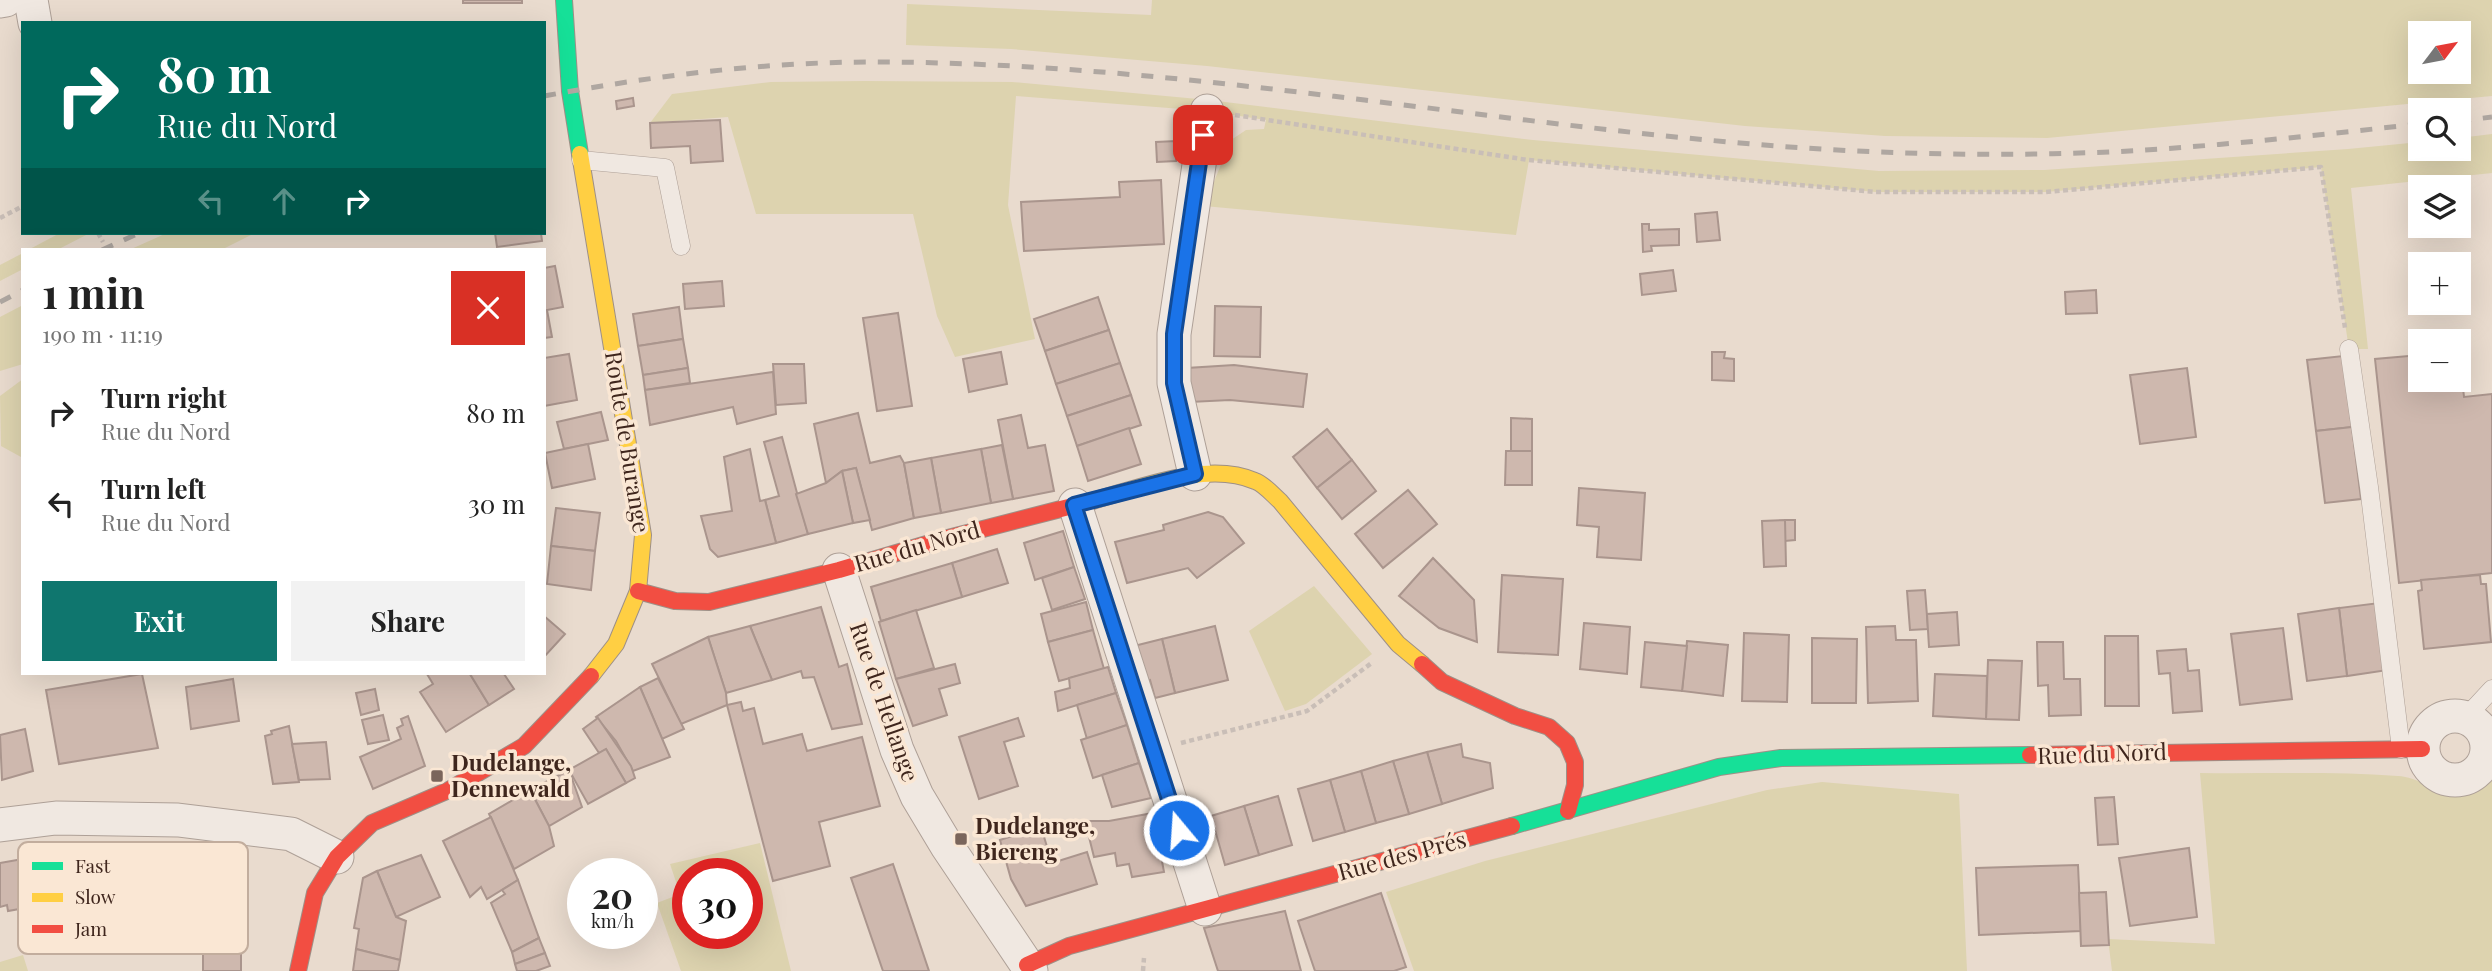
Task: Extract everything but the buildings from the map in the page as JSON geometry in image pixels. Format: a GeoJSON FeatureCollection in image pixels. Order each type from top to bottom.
{"type":"FeatureCollection","features":[{"type":"Feature","properties":{"kind":"street"},"geometry":{"type":"LineString","coordinates":[[0,1],[6,0]]}},
{"type":"Feature","properties":{"kind":"street"},"geometry":{"type":"LineString","coordinates":[[31,0],[35,21]]}},
{"type":"Feature","properties":{"kind":"street","name":"Route de Burange"},"geometry":{"type":"LineString","coordinates":[[298,971],[316,893],[337,856],[372,824],[449,790],[524,746],[584,686],[616,644],[638,591],[643,535],[558,17]]}},
{"type":"Feature","properties":{"kind":"street"},"geometry":{"type":"LineString","coordinates":[[1195,474],[1174,383],[1174,334],[1207,111]]}},
{"type":"Feature","properties":{"kind":"street","name":"Rue du Nord"},"geometry":{"type":"LineString","coordinates":[[638,591],[675,601],[709,602],[839,570],[944,538],[1195,474],[1228,473],[1257,481],[1280,501],[1398,644],[1442,682],[1515,716],[1549,727],[1567,743],[1575,762],[1575,785],[1567,811]]}},
{"type":"Feature","properties":{"kind":"street"},"geometry":{"type":"LineString","coordinates":[[1074,505],[1205,909]]}},
{"type":"Feature","properties":{"kind":"street","name":"Rue de Hellange"},"geometry":{"type":"LineString","coordinates":[[839,570],[897,750],[917,796],[947,846],[1029,968]]}},
{"type":"Feature","properties":{"kind":"street"},"geometry":{"type":"LineString","coordinates":[[2445,717],[2466,717],[2482,731],[2490,752],[2470,778],[2448,780],[2430,769],[2412,749],[2436,722],[2445,717]]}},
{"type":"Feature","properties":{"kind":"street","name":"Rue du Nord"},"geometry":{"type":"LineString","coordinates":[[1781,758],[2412,749]]}},
{"type":"Feature","properties":{"kind":"street","name":"Rue des Prés"},"geometry":{"type":"LineString","coordinates":[[1029,968],[1069,946],[1719,768],[1781,758]]}},
{"type":"Feature","properties":{"kind":"street"},"geometry":{"type":"LineString","coordinates":[[0,825],[56,818],[177,820],[292,834],[337,856]]}},
{"type":"Feature","properties":{"kind":"lane"},"geometry":{"type":"LineString","coordinates":[[581,160],[665,168],[681,246]]}},
{"type":"Feature","properties":{"kind":"lane"},"geometry":{"type":"LineString","coordinates":[[2349,349],[2412,749]]}},
{"type":"Feature","properties":{"kind":"lane"},"geometry":{"type":"LineString","coordinates":[[2466,717],[2492,689]]}},
{"type":"Feature","properties":{"kind":"path"},"geometry":{"type":"LineString","coordinates":[[1207,111],[1528,160],[1876,192],[2046,192],[2321,167],[2349,349]]}},
{"type":"Feature","properties":{"kind":"path"},"geometry":{"type":"LineString","coordinates":[[0,218],[21,207]]}},
{"type":"Feature","properties":{"kind":"path"},"geometry":{"type":"LineString","coordinates":[[99,235],[103,242]]}},
{"type":"Feature","properties":{"kind":"path"},"geometry":{"type":"LineString","coordinates":[[1153,750],[1307,711],[1398,644]]}},
{"type":"Feature","properties":{"kind":"shaded area"},"geometry":{"type":"Polygon","coordinates":[[[1152,0],[2492,0],[2492,96],[2408,98],[2408,104],[2047,138],[1885,136],[1745,126],[1207,66],[1011,49],[906,45],[907,4],[1151,15],[1152,0]]]}},
{"type":"Feature","properties":{"kind":"shaded area"},"geometry":{"type":"Polygon","coordinates":[[[771,82],[1012,82],[1209,100],[1533,140],[1879,171],[2044,170],[2408,143],[2408,161],[2471,161],[2471,137],[2492,134],[2492,173],[2408,175],[2408,182],[2351,188],[2368,349],[2349,349],[2321,167],[2046,192],[1876,192],[1529,160],[1516,235],[1204,206],[1231,140],[1246,130],[1264,129],[1266,120],[1207,111],[1016,96],[1008,205],[1035,339],[955,357],[937,316],[913,214],[756,214],[728,117],[650,123],[672,94],[771,82]]]}},
{"type":"Feature","properties":{"kind":"shaded area"},"geometry":{"type":"Polygon","coordinates":[[[56,235],[86,235],[61,248],[32,248],[56,235]]]}},
{"type":"Feature","properties":{"kind":"shaded area"},"geometry":{"type":"Polygon","coordinates":[[[163,235],[251,235],[225,248],[133,248],[163,235]]]}},
{"type":"Feature","properties":{"kind":"shaded area"},"geometry":{"type":"Polygon","coordinates":[[[21,254],[21,270],[0,281],[0,265],[21,254]]]}},
{"type":"Feature","properties":{"kind":"shaded area"},"geometry":{"type":"Polygon","coordinates":[[[21,306],[21,365],[0,371],[0,317],[21,306]]]}},
{"type":"Feature","properties":{"kind":"shaded area"},"geometry":{"type":"Polygon","coordinates":[[[21,380],[21,457],[1,446],[0,396],[21,380]]]}},
{"type":"Feature","properties":{"kind":"shaded area"},"geometry":{"type":"Polygon","coordinates":[[[1314,586],[1372,654],[1306,704],[1285,711],[1249,631],[1314,586]]]}},
{"type":"Feature","properties":{"kind":"shaded area"},"geometry":{"type":"Polygon","coordinates":[[[2492,766],[2492,971],[2112,971],[2108,939],[2215,944],[2200,773],[2373,774],[2406,777],[2443,790],[2459,791],[2474,785],[2492,766]]]}},
{"type":"Feature","properties":{"kind":"shaded area"},"geometry":{"type":"Polygon","coordinates":[[[1822,782],[1959,794],[1967,971],[1414,971],[1386,892],[1485,861],[1767,790],[1822,782]]]}},
{"type":"Feature","properties":{"kind":"shaded area"},"geometry":{"type":"Polygon","coordinates":[[[760,843],[791,971],[681,971],[673,949],[763,949],[763,858],[696,858],[760,843]]]}},
{"type":"Feature","properties":{"kind":"shaded area"},"geometry":{"type":"Polygon","coordinates":[[[672,897],[672,946],[658,906],[658,903],[672,897]]]}},
{"type":"Feature","properties":{"kind":"shaded area"},"geometry":{"type":"Polygon","coordinates":[[[23,955],[28,971],[0,971],[0,962],[23,955]]]}},
{"type":"Feature","properties":{"kind":"railway"},"geometry":{"type":"LineString","coordinates":[[546,96],[708,72],[790,64],[873,62],[982,64],[1090,71],[1307,93],[1632,132],[1786,147],[1878,152],[2109,152],[2226,144],[2408,125]]}},
{"type":"Feature","properties":{"kind":"railway"},"geometry":{"type":"LineString","coordinates":[[2471,120],[2492,117]]}},
{"type":"Feature","properties":{"kind":"railway"},"geometry":{"type":"LineString","coordinates":[[106,248],[135,235]]}},
{"type":"Feature","properties":{"kind":"railway"},"geometry":{"type":"LineString","coordinates":[[0,302],[21,291]]}},
{"type":"Feature","properties":{"kind":"traffic: fast"},"geometry":{"type":"LineString","coordinates":[[564,0],[570,91],[580,154]]}},
{"type":"Feature","properties":{"kind":"traffic: fast"},"geometry":{"type":"LineString","coordinates":[[1512,826],[1719,767],[1781,758],[2030,755]]}},
{"type":"Feature","properties":{"kind":"traffic: slow"},"geometry":{"type":"LineString","coordinates":[[580,154],[643,535],[638,591],[616,644],[591,676]]}},
{"type":"Feature","properties":{"kind":"traffic: slow"},"geometry":{"type":"LineString","coordinates":[[1092,501],[1152,483],[1195,475],[1236,475],[1258,482],[1280,501],[1398,644],[1422,664]]}},
{"type":"Feature","properties":{"kind":"traffic: jam"},"geometry":{"type":"LineString","coordinates":[[638,591],[675,601],[709,602],[839,570],[944,539],[1092,501]]}},
{"type":"Feature","properties":{"kind":"traffic: jam"},"geometry":{"type":"LineString","coordinates":[[1422,664],[1442,682],[1515,716],[1549,727],[1567,743],[1575,762],[1575,785],[1568,811]]}},
{"type":"Feature","properties":{"kind":"traffic: jam"},"geometry":{"type":"LineString","coordinates":[[298,971],[315,893],[337,857],[372,823],[449,790],[524,746],[591,676]]}},
{"type":"Feature","properties":{"kind":"traffic: jam"},"geometry":{"type":"LineString","coordinates":[[2030,755],[2422,749]]}},
{"type":"Feature","properties":{"kind":"traffic: jam"},"geometry":{"type":"LineString","coordinates":[[1027,965],[1069,946],[1512,826]]}},
{"type":"Feature","properties":{"kind":"place","name":"Dudelange, Dennewald"},"geometry":{"type":"Point","coordinates":[437,776]}},
{"type":"Feature","properties":{"kind":"place","name":"Dudelange, Biereng"},"geometry":{"type":"Point","coordinates":[961,839]}},
{"type":"Feature","properties":{"kind":"route"},"geometry":{"type":"LineString","coordinates":[[1179,830],[1074,505],[1195,474],[1174,383],[1174,334],[1203,135]]}}]}
